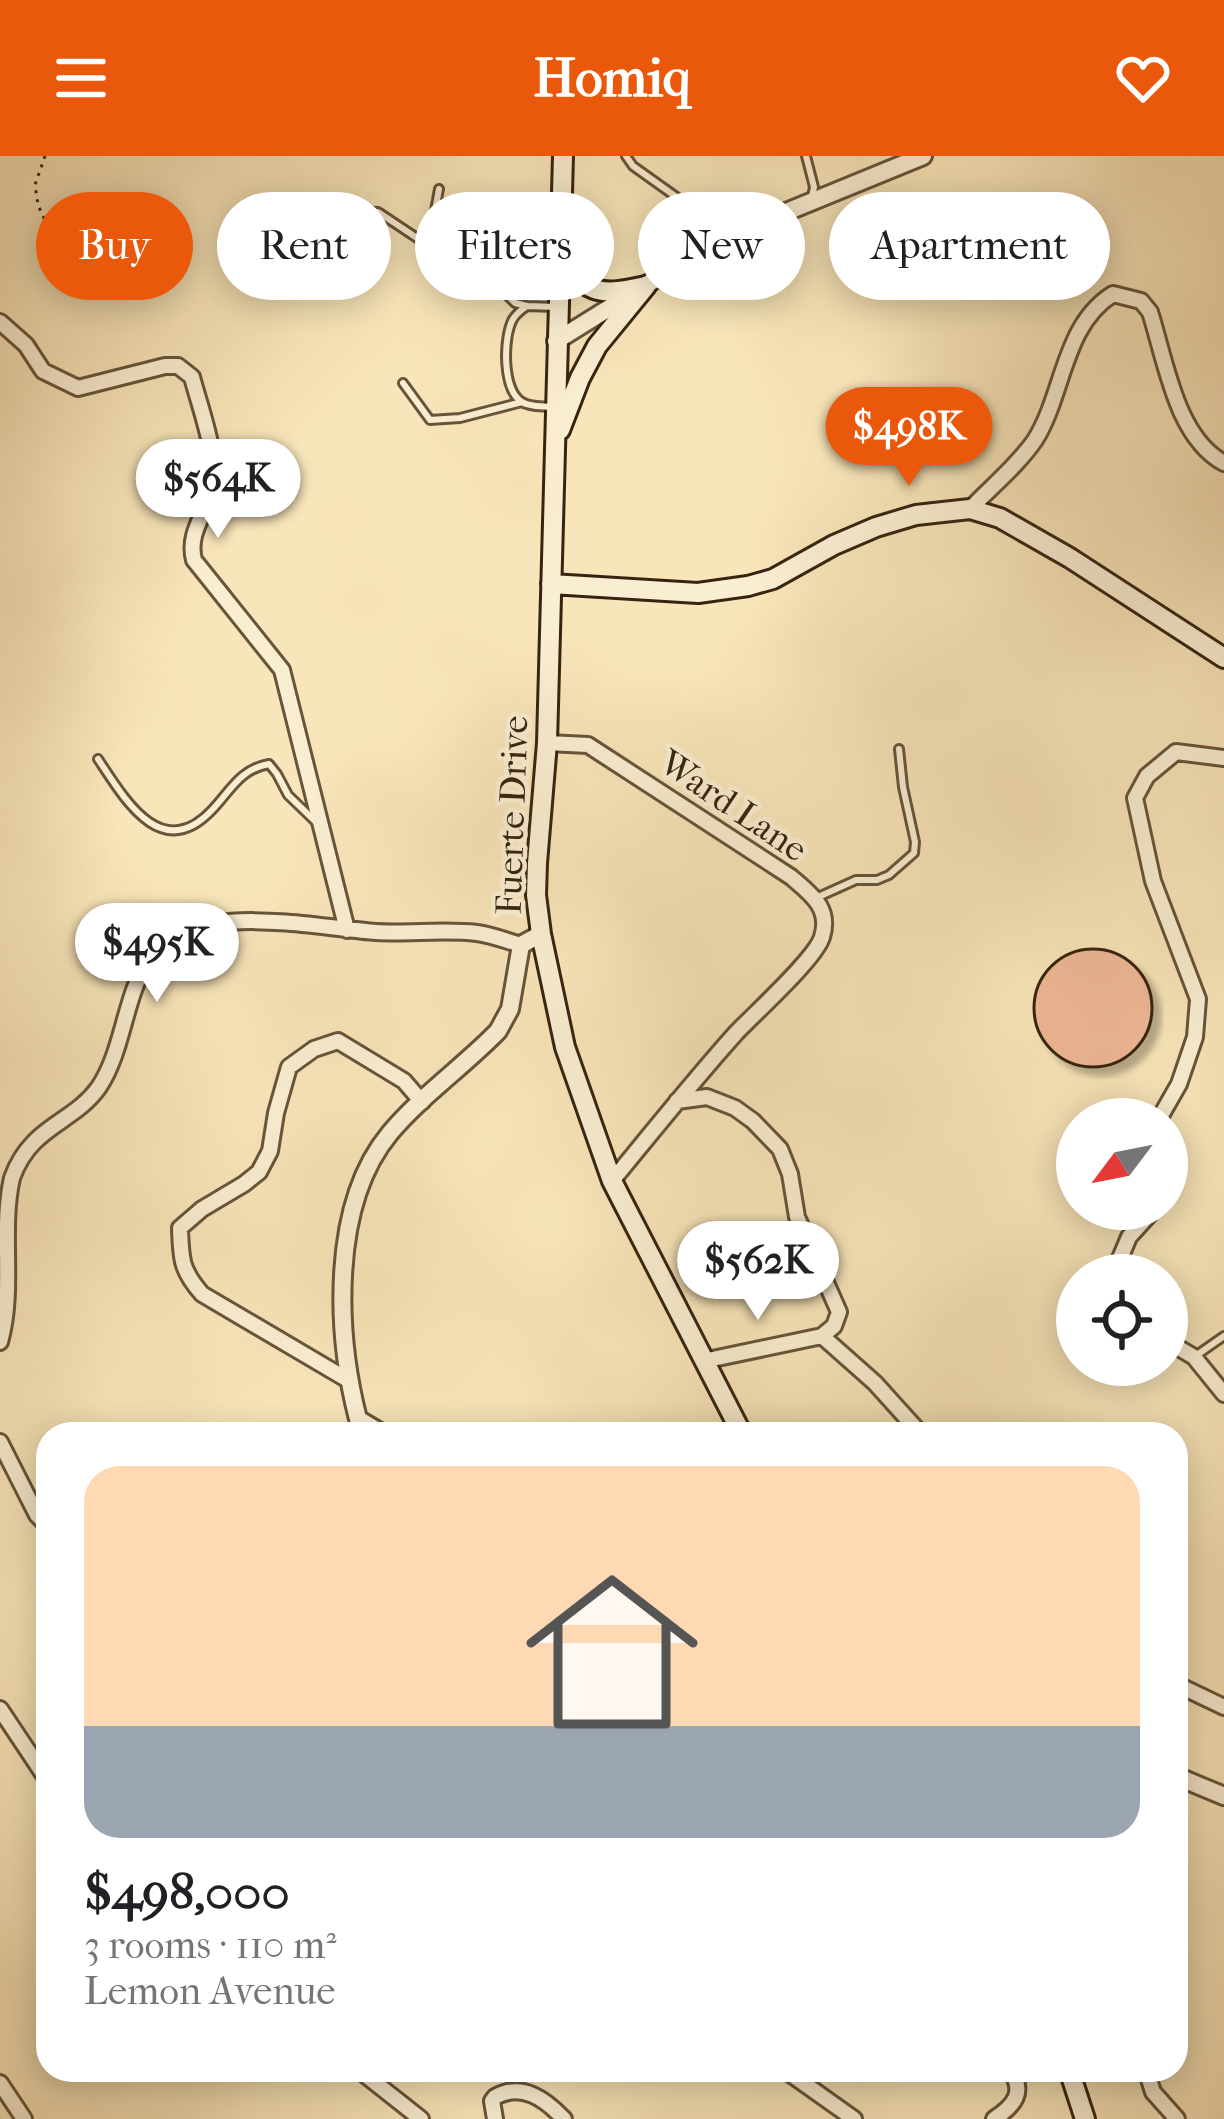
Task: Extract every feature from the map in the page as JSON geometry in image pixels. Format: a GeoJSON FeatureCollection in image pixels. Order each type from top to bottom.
{"type":"FeatureCollection","features":[{"type":"Feature","properties":{"kind":"main road","name":"Fuerte Drive"},"geometry":{"type":"LineString","coordinates":[[561,192],[563,156]]}},
{"type":"Feature","properties":{"kind":"main road"},"geometry":{"type":"LineString","coordinates":[[554,446],[597,346],[638,296]]}},
{"type":"Feature","properties":{"kind":"main road","name":"Fuerte Drive"},"geometry":{"type":"LineString","coordinates":[[557,300],[547,742],[536,896],[541,934],[566,1047],[612,1181],[736,1422]]}},
{"type":"Feature","properties":{"kind":"main road"},"geometry":{"type":"LineString","coordinates":[[551,584],[698,593],[748,586],[773,579],[876,527],[916,515],[970,509],[1000,518],[1070,558],[1224,658]]}},
{"type":"Feature","properties":{"kind":"main road"},"geometry":{"type":"LineString","coordinates":[[1073,2082],[1085,2119]]}},
{"type":"Feature","properties":{"kind":"street"},"geometry":{"type":"LineString","coordinates":[[805,204],[923,156]]}},
{"type":"Feature","properties":{"kind":"street"},"geometry":{"type":"LineString","coordinates":[[556,341],[638,291]]}},
{"type":"Feature","properties":{"kind":"street"},"geometry":{"type":"LineString","coordinates":[[970,509],[1032,444],[1051,411],[1061,370],[1094,306],[1114,294],[1141,301],[1150,312],[1185,423],[1197,443],[1224,464]]}},
{"type":"Feature","properties":{"kind":"street"},"geometry":{"type":"LineString","coordinates":[[0,322],[26,345],[43,370],[78,388],[165,366],[184,369],[193,377],[214,465],[212,489],[191,547],[194,560],[282,670],[347,930]]}},
{"type":"Feature","properties":{"kind":"street","name":"Ward Lane"},"geometry":{"type":"LineString","coordinates":[[547,742],[588,745],[791,877],[823,908],[823,935],[814,952],[676,1101],[612,1181]]}},
{"type":"Feature","properties":{"kind":"street"},"geometry":{"type":"LineString","coordinates":[[1171,1098],[1195,1036],[1198,999],[1153,881],[1135,798],[1147,776],[1176,752],[1224,758]]}},
{"type":"Feature","properties":{"kind":"street"},"geometry":{"type":"LineString","coordinates":[[0,1342],[6,1299],[2,1231],[12,1176],[40,1134],[98,1089],[149,958],[184,932],[243,920],[409,934],[478,933],[521,945],[541,934]]}},
{"type":"Feature","properties":{"kind":"street"},"geometry":{"type":"LineString","coordinates":[[359,1422],[348,1380],[342,1319],[352,1204],[376,1152],[404,1117],[498,1031],[510,1009],[521,945]]}},
{"type":"Feature","properties":{"kind":"street"},"geometry":{"type":"LineString","coordinates":[[348,1380],[202,1294],[182,1263],[180,1228],[259,1172],[270,1151],[289,1067],[314,1049],[338,1041],[404,1081],[422,1102]]}},
{"type":"Feature","properties":{"kind":"street"},"geometry":{"type":"LineString","coordinates":[[676,1101],[707,1097],[735,1108],[780,1149],[790,1174],[797,1217],[839,1312],[834,1326],[822,1336],[703,1361]]}},
{"type":"Feature","properties":{"kind":"street"},"geometry":{"type":"LineString","coordinates":[[822,1336],[910,1422]]}},
{"type":"Feature","properties":{"kind":"street"},"geometry":{"type":"LineString","coordinates":[[1188,1353],[1224,1394]]}},
{"type":"Feature","properties":{"kind":"street"},"geometry":{"type":"LineString","coordinates":[[0,1442],[36,1513]]}},
{"type":"Feature","properties":{"kind":"street"},"geometry":{"type":"LineString","coordinates":[[1188,1690],[1224,1707]]}},
{"type":"Feature","properties":{"kind":"street"},"geometry":{"type":"LineString","coordinates":[[0,1709],[36,1762]]}},
{"type":"Feature","properties":{"kind":"street"},"geometry":{"type":"LineString","coordinates":[[1188,1781],[1224,1796]]}},
{"type":"Feature","properties":{"kind":"street"},"geometry":{"type":"LineString","coordinates":[[374,2082],[421,2119]]}},
{"type":"Feature","properties":{"kind":"street"},"geometry":{"type":"LineString","coordinates":[[802,2082],[854,2119]]}},
{"type":"Feature","properties":{"kind":"street"},"geometry":{"type":"LineString","coordinates":[[994,2119],[1016,2100],[1017,2082]]}},
{"type":"Feature","properties":{"kind":"street"},"geometry":{"type":"LineString","coordinates":[[1150,2082],[1177,2119]]}},
{"type":"Feature","properties":{"kind":"street"},"geometry":{"type":"LineString","coordinates":[[0,2083],[24,2119]]}},
{"type":"Feature","properties":{"kind":"street"},"geometry":{"type":"LineString","coordinates":[[495,2119],[492,2102],[512,2090],[535,2095],[564,2119]]}},
{"type":"Feature","properties":{"kind":"lane"},"geometry":{"type":"LineString","coordinates":[[626,156],[669,192]]}},
{"type":"Feature","properties":{"kind":"lane"},"geometry":{"type":"LineString","coordinates":[[806,156],[814,188],[812,201]]}},
{"type":"Feature","properties":{"kind":"lane"},"geometry":{"type":"LineString","coordinates":[[512,300],[527,306],[557,307]]}},
{"type":"Feature","properties":{"kind":"lane"},"geometry":{"type":"LineString","coordinates":[[522,402],[510,384],[507,340],[511,322],[527,306]]}},
{"type":"Feature","properties":{"kind":"lane"},"geometry":{"type":"LineString","coordinates":[[403,383],[430,420],[460,418],[522,402],[555,408]]}},
{"type":"Feature","properties":{"kind":"lane"},"geometry":{"type":"LineString","coordinates":[[816,898],[856,880],[889,875],[914,853],[899,749]]}},
{"type":"Feature","properties":{"kind":"lane"},"geometry":{"type":"LineString","coordinates":[[98,759],[130,807],[164,830],[181,830],[195,823],[240,775],[269,764],[298,808],[319,825]]}},
{"type":"Feature","properties":{"kind":"lane"},"geometry":{"type":"LineString","coordinates":[[1194,1357],[1224,1336]]}},
{"type":"Feature","properties":{"kind":"path"},"geometry":{"type":"LineString","coordinates":[[36,194],[34,184],[45,156]]}},
{"type":"Feature","properties":{"kind":"building"},"geometry":{"type":"Polygon","coordinates":[[[1093,949],[1116,953],[1135,966],[1148,985],[1152,1008],[1148,1031],[1135,1050],[1116,1063],[1093,1067],[1070,1063],[1051,1050],[1038,1031],[1034,1008],[1038,985],[1051,966],[1070,953],[1093,949]]]}}]}
